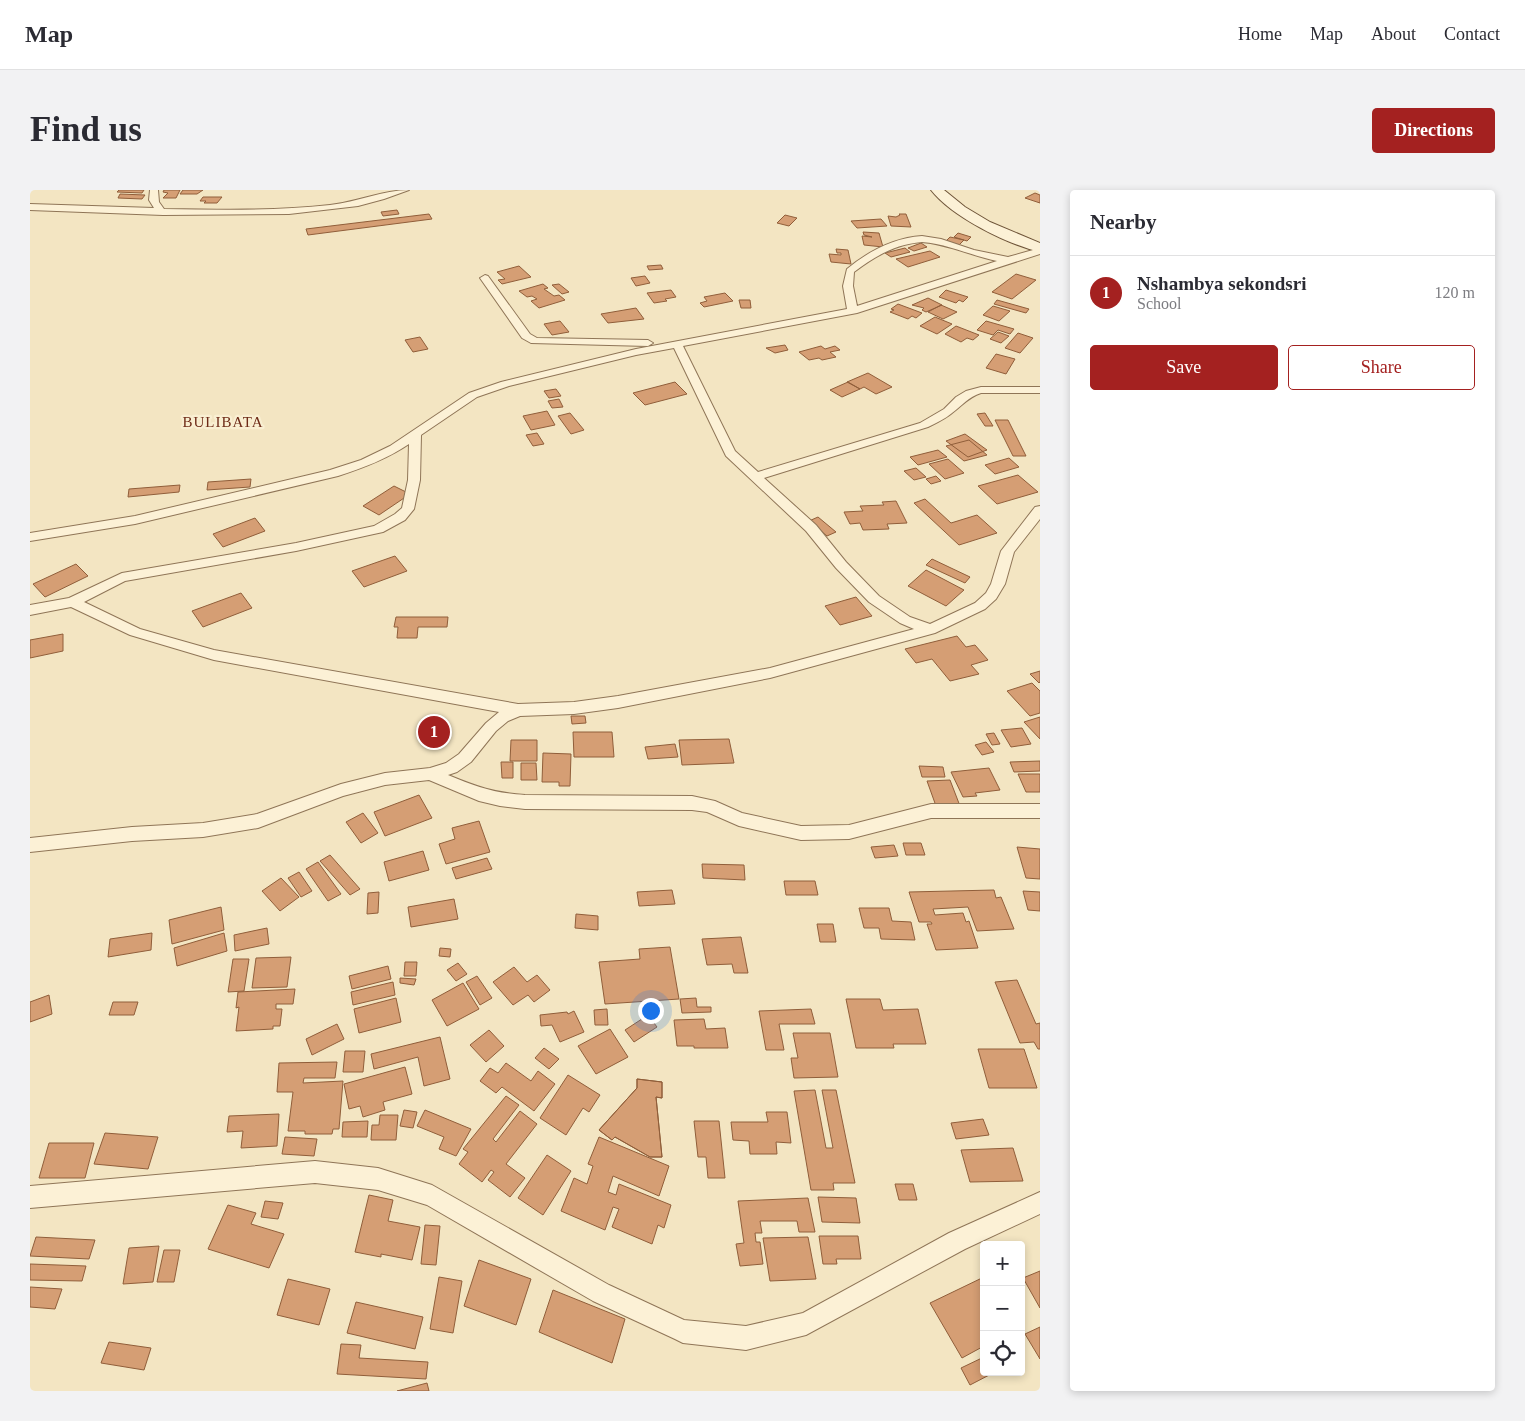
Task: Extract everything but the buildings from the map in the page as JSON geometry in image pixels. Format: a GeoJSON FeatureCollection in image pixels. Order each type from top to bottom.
{"type":"FeatureCollection","features":[{"type":"Feature","properties":{"kind":"main road"},"geometry":{"type":"LineString","coordinates":[[937,190],[981,224],[1040,250]]}},
{"type":"Feature","properties":{"kind":"street"},"geometry":{"type":"LineString","coordinates":[[154,190],[152,200],[155,206],[162,212]]}},
{"type":"Feature","properties":{"kind":"street"},"geometry":{"type":"LineString","coordinates":[[30,207],[162,212],[268,212],[339,208],[381,199],[405,190]]}},
{"type":"Feature","properties":{"kind":"street"},"geometry":{"type":"LineString","coordinates":[[853,312],[849,301],[848,275],[850,271],[878,251],[904,241],[913,239],[935,240],[965,251],[1009,260]]}},
{"type":"Feature","properties":{"kind":"street"},"geometry":{"type":"LineString","coordinates":[[30,537],[135,520],[334,473],[378,458],[473,395],[504,384],[680,344],[853,312],[1040,250]]}},
{"type":"Feature","properties":{"kind":"street"},"geometry":{"type":"LineString","coordinates":[[485,278],[526,336],[535,341],[680,344]]}},
{"type":"Feature","properties":{"kind":"street"},"geometry":{"type":"LineString","coordinates":[[680,344],[730,453],[811,528],[841,565],[874,599],[905,620],[930,630]]}},
{"type":"Feature","properties":{"kind":"street"},"geometry":{"type":"LineString","coordinates":[[757,476],[924,425],[948,411],[960,399],[981,390],[1040,390]]}},
{"type":"Feature","properties":{"kind":"street"},"geometry":{"type":"LineString","coordinates":[[30,610],[72,602],[122,577],[296,547],[378,529],[400,517],[408,509],[414,480],[415,434]]}},
{"type":"Feature","properties":{"kind":"street"},"geometry":{"type":"LineString","coordinates":[[72,602],[135,632],[214,655],[518,710],[574,708],[770,674],[930,630],[980,606],[991,596],[998,584],[1008,551],[1040,510]]}},
{"type":"Feature","properties":{"kind":"street"},"geometry":{"type":"LineString","coordinates":[[30,845],[132,834],[203,830],[258,821],[341,790],[385,779],[430,774],[451,768],[465,758],[491,727],[503,717],[518,710]]}},
{"type":"Feature","properties":{"kind":"street"},"geometry":{"type":"LineString","coordinates":[[430,774],[479,795],[500,800],[525,802],[692,803],[709,806],[739,819],[801,833],[849,832],[931,810],[1040,811]]}},
{"type":"Feature","properties":{"kind":"street"},"geometry":{"type":"LineString","coordinates":[[30,1197],[315,1172],[378,1179],[432,1196],[601,1293],[683,1331],[746,1338],[806,1324],[957,1241],[1040,1203]]}},
{"type":"Feature","properties":{"kind":"place","name":"Nshambya sekondsri"},"geometry":{"type":"Point","coordinates":[434,732]}},
{"type":"Feature","properties":{"kind":"district","name":"BULIBATA"},"geometry":{"type":"Point","coordinates":[223,422]}}]}
